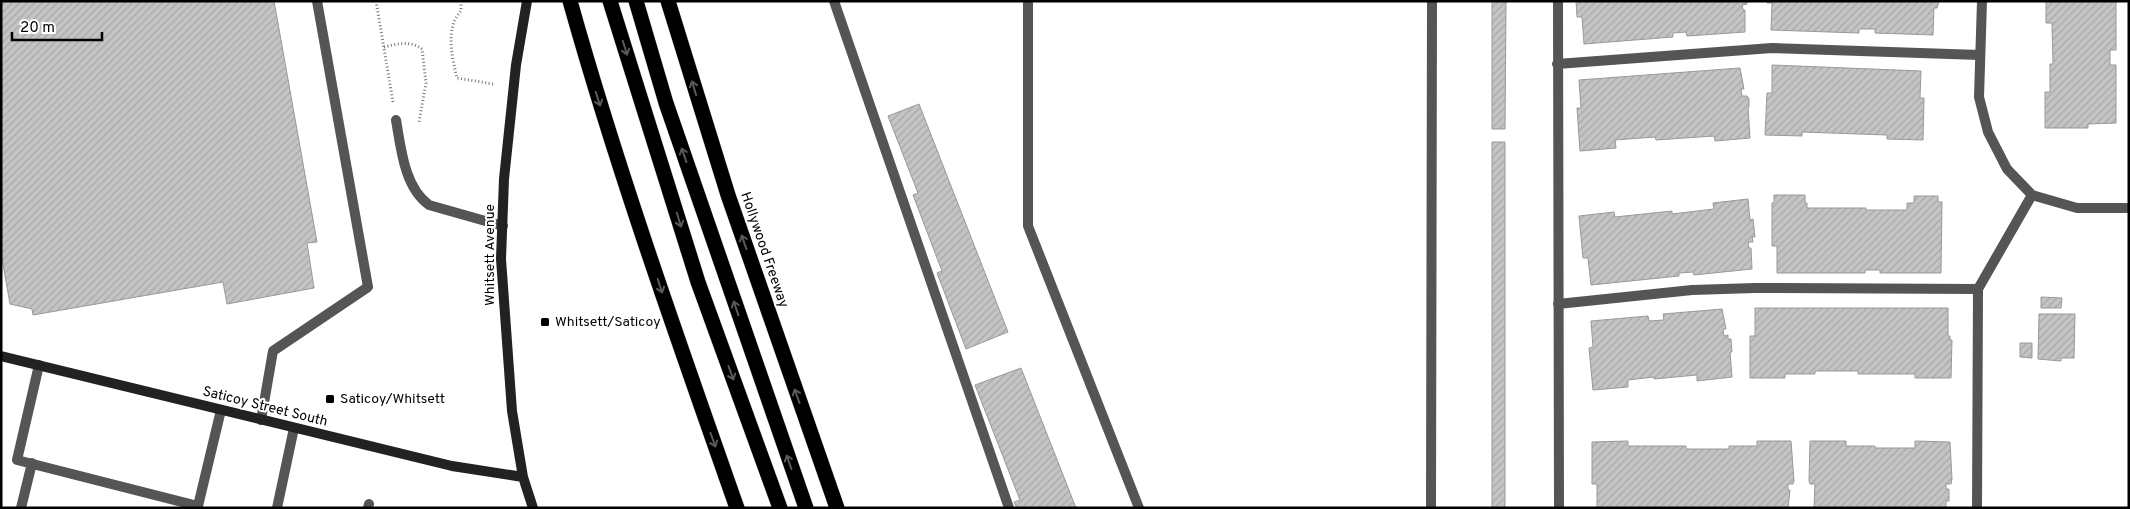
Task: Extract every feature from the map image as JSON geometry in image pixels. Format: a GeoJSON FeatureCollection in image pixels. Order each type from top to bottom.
{"type":"FeatureCollection","features":[{"type":"Feature","properties":{"kind":"highway"},"geometry":{"type":"LineString","coordinates":[[570,1],[596,93],[685,361],[737,508]]}},
{"type":"Feature","properties":{"kind":"highway"},"geometry":{"type":"LineString","coordinates":[[610,1],[698,282],[780,508]]}},
{"type":"Feature","properties":{"kind":"highway"},"geometry":{"type":"LineString","coordinates":[[636,1],[666,103],[806,508]]}},
{"type":"Feature","properties":{"kind":"highway","name":"Hollywood Freeway"},"geometry":{"type":"LineString","coordinates":[[668,1],[728,194],[837,508]]}},
{"type":"Feature","properties":{"kind":"street"},"geometry":{"type":"LineString","coordinates":[[261,420],[273,351],[368,287],[317,1]]}},
{"type":"Feature","properties":{"kind":"street","name":"Whitsett Avenue"},"geometry":{"type":"LineString","coordinates":[[527,1],[516,65],[504,179],[502,259],[512,411],[523,477],[533,508]]}},
{"type":"Feature","properties":{"kind":"street"},"geometry":{"type":"LineString","coordinates":[[834,1],[1009,508]]}},
{"type":"Feature","properties":{"kind":"street"},"geometry":{"type":"LineString","coordinates":[[1028,1],[1028,226],[1139,508]]}},
{"type":"Feature","properties":{"kind":"street"},"geometry":{"type":"LineString","coordinates":[[1431,508],[1432,1]]}},
{"type":"Feature","properties":{"kind":"street"},"geometry":{"type":"LineString","coordinates":[[1558,1],[1559,508]]}},
{"type":"Feature","properties":{"kind":"street"},"geometry":{"type":"LineString","coordinates":[[1982,1],[1979,97],[1988,132],[2007,169],[2032,195],[2077,208],[2129,208]]}},
{"type":"Feature","properties":{"kind":"street"},"geometry":{"type":"LineString","coordinates":[[1557,64],[1772,48],[1980,55]]}},
{"type":"Feature","properties":{"kind":"street"},"geometry":{"type":"LineString","coordinates":[[396,120],[402,151],[412,185],[420,198],[429,205],[503,226]]}},
{"type":"Feature","properties":{"kind":"street"},"geometry":{"type":"LineString","coordinates":[[1977,508],[1978,289],[2032,195]]}},
{"type":"Feature","properties":{"kind":"street"},"geometry":{"type":"LineString","coordinates":[[1558,304],[1702,290],[1755,288],[1978,289]]}},
{"type":"Feature","properties":{"kind":"street","name":"Saticoy Street South"},"geometry":{"type":"LineString","coordinates":[[1,356],[452,466],[523,477]]}},
{"type":"Feature","properties":{"kind":"street"},"geometry":{"type":"LineString","coordinates":[[39,365],[17,460],[189,506],[198,506],[221,410]]}},
{"type":"Feature","properties":{"kind":"street"},"geometry":{"type":"LineString","coordinates":[[276,508],[294,428]]}},
{"type":"Feature","properties":{"kind":"street"},"geometry":{"type":"LineString","coordinates":[[21,508],[32,463]]}},
{"type":"Feature","properties":{"kind":"path"},"geometry":{"type":"LineString","coordinates":[[376,1],[396,120]]}},
{"type":"Feature","properties":{"kind":"path"},"geometry":{"type":"LineString","coordinates":[[461,1],[461,10],[454,18],[451,54],[457,78],[515,87]]}},
{"type":"Feature","properties":{"kind":"path"},"geometry":{"type":"LineString","coordinates":[[384,47],[408,43],[416,44],[422,49],[426,84],[418,126]]}},
{"type":"Feature","properties":{"kind":"building"},"geometry":{"type":"Polygon","coordinates":[[[1,1],[274,1],[317,242],[307,243],[314,288],[227,304],[223,282],[33,315],[32,309],[10,304],[1,253],[1,1]]]}},
{"type":"Feature","properties":{"kind":"building"},"geometry":{"type":"Polygon","coordinates":[[[1492,1],[1506,1],[1505,129],[1492,129],[1492,1]]]}},
{"type":"Feature","properties":{"kind":"building"},"geometry":{"type":"Polygon","coordinates":[[[1576,1],[1747,1],[1747,4],[1742,5],[1743,10],[1745,10],[1745,32],[1687,36],[1686,32],[1673,33],[1673,37],[1584,44],[1582,17],[1577,17],[1576,1]]]}},
{"type":"Feature","properties":{"kind":"building"},"geometry":{"type":"Polygon","coordinates":[[[1767,1],[1939,1],[1937,8],[1934,8],[1933,35],[1875,33],[1875,29],[1859,29],[1859,33],[1771,30],[1772,3],[1767,3],[1767,1]]]}},
{"type":"Feature","properties":{"kind":"building"},"geometry":{"type":"Polygon","coordinates":[[[2046,1],[2116,1],[2116,50],[2110,50],[2110,65],[2116,65],[2116,123],[2088,124],[2088,128],[2045,128],[2045,92],[2050,92],[2050,64],[2053,64],[2052,23],[2046,23],[2046,1]]]}},
{"type":"Feature","properties":{"kind":"building"},"geometry":{"type":"Polygon","coordinates":[[[1772,65],[1921,71],[1920,98],[1924,98],[1923,140],[1887,139],[1887,135],[1802,132],[1802,136],[1765,135],[1767,93],[1772,93],[1772,65]]]}},
{"type":"Feature","properties":{"kind":"building"},"geometry":{"type":"Polygon","coordinates":[[[1740,68],[1744,89],[1741,89],[1742,96],[1747,96],[1749,99],[1750,138],[1715,141],[1714,136],[1656,140],[1655,137],[1615,140],[1616,148],[1580,151],[1577,108],[1581,108],[1579,80],[1740,68]]]}},
{"type":"Feature","properties":{"kind":"building"},"geometry":{"type":"Polygon","coordinates":[[[919,104],[1008,332],[966,349],[937,273],[942,271],[913,195],[918,193],[888,116],[919,104]]]}},
{"type":"Feature","properties":{"kind":"building"},"geometry":{"type":"Polygon","coordinates":[[[1492,142],[1505,142],[1505,508],[1492,508],[1492,142]]]}},
{"type":"Feature","properties":{"kind":"building"},"geometry":{"type":"Polygon","coordinates":[[[1774,195],[1805,195],[1807,208],[1866,208],[1866,210],[1907,210],[1907,203],[1914,203],[1914,196],[1938,196],[1938,202],[1942,202],[1941,273],[1880,273],[1880,270],[1865,270],[1865,273],[1777,273],[1777,246],[1772,246],[1772,203],[1774,203],[1774,195]]]}},
{"type":"Feature","properties":{"kind":"building"},"geometry":{"type":"Polygon","coordinates":[[[1748,199],[1750,220],[1753,219],[1755,237],[1752,237],[1753,242],[1748,242],[1749,248],[1751,248],[1752,269],[1694,275],[1693,272],[1679,273],[1679,276],[1591,285],[1588,258],[1583,258],[1579,216],[1614,212],[1615,217],[1672,211],[1672,214],[1714,209],[1713,203],[1748,199]]]}},
{"type":"Feature","properties":{"kind":"building"},"geometry":{"type":"Polygon","coordinates":[[[2041,297],[2062,298],[2061,308],[2041,308],[2041,297]]]}},
{"type":"Feature","properties":{"kind":"building"},"geometry":{"type":"Polygon","coordinates":[[[1755,308],[1948,308],[1948,336],[1952,340],[1951,378],[1915,378],[1915,374],[1858,374],[1858,371],[1815,371],[1815,374],[1785,374],[1785,378],[1750,378],[1750,336],[1755,336],[1755,308]]]}},
{"type":"Feature","properties":{"kind":"building"},"geometry":{"type":"Polygon","coordinates":[[[1722,309],[1726,329],[1723,329],[1724,336],[1728,335],[1728,339],[1731,339],[1732,377],[1697,381],[1697,375],[1654,379],[1654,377],[1628,380],[1628,387],[1593,390],[1589,348],[1593,347],[1591,321],[1648,316],[1649,321],[1664,320],[1663,314],[1722,309]]]}},
{"type":"Feature","properties":{"kind":"building"},"geometry":{"type":"Polygon","coordinates":[[[2039,314],[2075,314],[2074,358],[2061,358],[2061,361],[2038,359],[2039,314]]]}},
{"type":"Feature","properties":{"kind":"building"},"geometry":{"type":"Polygon","coordinates":[[[2020,343],[2032,343],[2032,358],[2020,357],[2020,343]]]}},
{"type":"Feature","properties":{"kind":"building"},"geometry":{"type":"Polygon","coordinates":[[[1021,368],[1076,508],[1017,508],[1014,502],[1020,500],[975,385],[1021,368]]]}},
{"type":"Feature","properties":{"kind":"building"},"geometry":{"type":"Polygon","coordinates":[[[1628,441],[1628,446],[1686,446],[1686,449],[1729,449],[1729,446],[1757,446],[1757,441],[1791,441],[1794,481],[1793,484],[1788,484],[1788,490],[1790,490],[1788,508],[1597,508],[1597,484],[1592,484],[1592,442],[1628,441]]]}},
{"type":"Feature","properties":{"kind":"building"},"geometry":{"type":"Polygon","coordinates":[[[1810,441],[1846,441],[1846,446],[1875,446],[1875,448],[1915,448],[1915,441],[1950,442],[1952,479],[1951,484],[1946,484],[1946,489],[1949,489],[1949,501],[1946,501],[1946,508],[1814,508],[1815,484],[1810,484],[1809,481],[1810,441]]]}},
{"type":"Feature","properties":{"kind":"place","name":"Whitsett/Saticoy"},"geometry":{"type":"Point","coordinates":[545,322]}},
{"type":"Feature","properties":{"kind":"place","name":"Saticoy/Whitsett"},"geometry":{"type":"Point","coordinates":[330,399]}}]}
